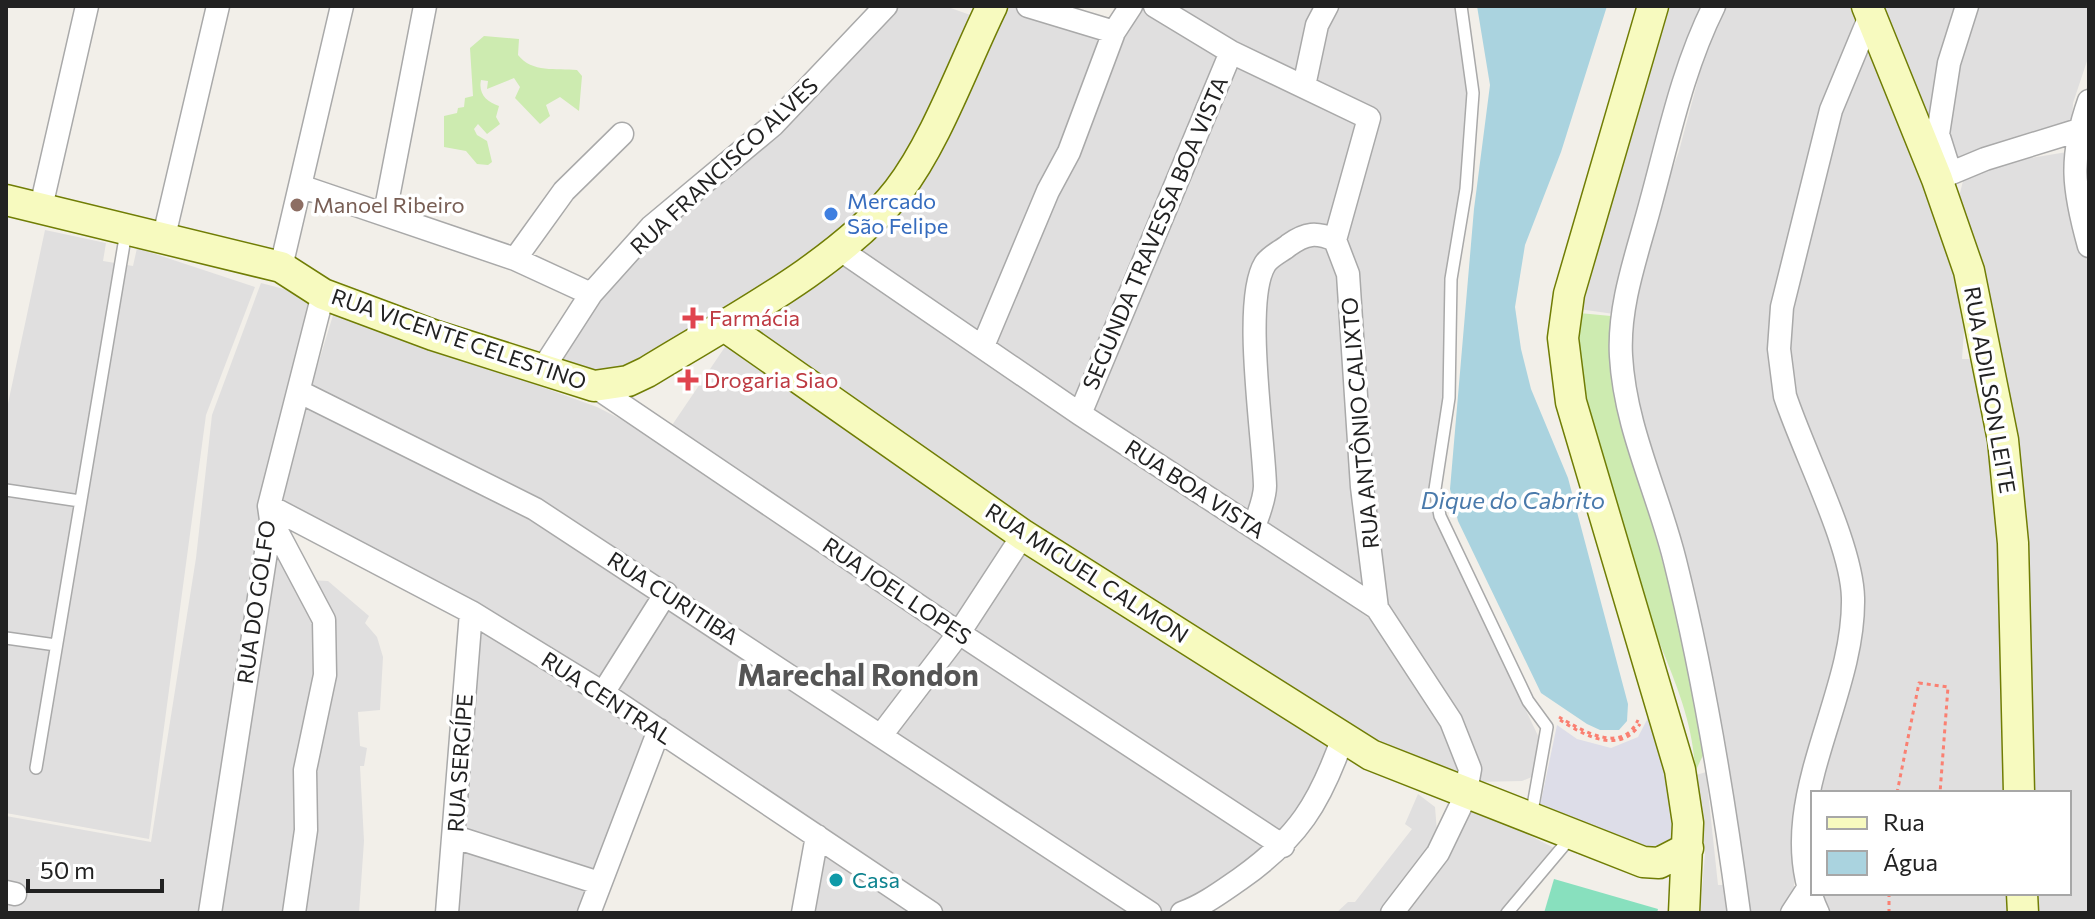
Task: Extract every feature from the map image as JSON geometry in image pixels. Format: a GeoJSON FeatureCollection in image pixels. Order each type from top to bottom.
{"type":"FeatureCollection","features":[{"type":"Feature","properties":{"kind":"street"},"geometry":{"type":"LineString","coordinates":[[41,207],[87,6]]}},
{"type":"Feature","properties":{"kind":"street"},"geometry":{"type":"LineString","coordinates":[[164,236],[218,6]]}},
{"type":"Feature","properties":{"kind":"street"},"geometry":{"type":"LineString","coordinates":[[281,267],[342,6]]}},
{"type":"Feature","properties":{"kind":"street"},"geometry":{"type":"LineString","coordinates":[[385,213],[425,6]]}},
{"type":"Feature","properties":{"kind":"street","name":"RUA FRANCISCO ALVES"},"geometry":{"type":"LineString","coordinates":[[542,370],[591,294],[651,227],[773,125],[886,6]]}},
{"type":"Feature","properties":{"kind":"street","name":"RUA VICENTE CELESTINO"},"geometry":{"type":"LineString","coordinates":[[6,200],[164,236],[281,267],[323,294],[594,386],[637,377],[839,249],[887,203],[910,173],[992,6]]}},
{"type":"Feature","properties":{"kind":"street"},"geometry":{"type":"LineString","coordinates":[[1028,6],[1114,32]]}},
{"type":"Feature","properties":{"kind":"street"},"geometry":{"type":"LineString","coordinates":[[983,346],[1048,191],[1069,152],[1114,32],[1131,6]]}},
{"type":"Feature","properties":{"kind":"street"},"geometry":{"type":"LineString","coordinates":[[1155,6],[1231,52],[1369,118],[1335,240],[1319,234],[1303,236],[1267,261],[1263,268],[1255,311],[1258,413],[1265,489],[1254,527]]}},
{"type":"Feature","properties":{"kind":"street"},"geometry":{"type":"LineString","coordinates":[[1304,86],[1317,25],[1327,6]]}},
{"type":"Feature","properties":{"kind":"street"},"geometry":{"type":"LineString","coordinates":[[1653,6],[1569,294],[1564,355],[1571,402],[1680,770],[1688,848],[1684,913]]}},
{"type":"Feature","properties":{"kind":"street"},"geometry":{"type":"LineString","coordinates":[[1714,6],[1688,66],[1639,247],[1624,306],[1621,357],[1633,432],[1674,558],[1706,699],[1739,913]]}},
{"type":"Feature","properties":{"kind":"street"},"geometry":{"type":"LineString","coordinates":[[1967,6],[1949,63],[1938,134],[1943,176],[2079,130]]}},
{"type":"Feature","properties":{"kind":"street"},"geometry":{"type":"LineString","coordinates":[[1818,913],[1807,890],[1804,812],[1845,655],[1853,598],[1846,562],[1785,396],[1781,374],[1780,322],[1831,110],[1869,11]]}},
{"type":"Feature","properties":{"kind":"street","name":"RUA ADILSON LEITE"},"geometry":{"type":"LineString","coordinates":[[1869,11],[1943,176],[1969,271],[2003,440],[2013,543],[2019,791]]}},
{"type":"Feature","properties":{"kind":"street","name":"SEGUNDA TRAVESSA BOA VISTA"},"geometry":{"type":"LineString","coordinates":[[1080,414],[1231,52]]}},
{"type":"Feature","properties":{"kind":"street"},"geometry":{"type":"LineString","coordinates":[[2089,101],[2079,130],[2073,171],[2089,246]]}},
{"type":"Feature","properties":{"kind":"street"},"geometry":{"type":"LineString","coordinates":[[515,259],[564,191],[622,134]]}},
{"type":"Feature","properties":{"kind":"street"},"geometry":{"type":"LineString","coordinates":[[300,186],[515,259],[591,294]]}},
{"type":"Feature","properties":{"kind":"street","name":"RUA ANTÔNIO CALIXTO"},"geometry":{"type":"LineString","coordinates":[[1335,240],[1348,274],[1362,487],[1377,608]]}},
{"type":"Feature","properties":{"kind":"street","name":"RUA BOA VISTA"},"geometry":{"type":"LineString","coordinates":[[839,249],[1080,414],[1377,608],[1451,721],[1468,762],[1466,793]]}},
{"type":"Feature","properties":{"kind":"street","name":"RUA DO GOLFO"},"geometry":{"type":"LineString","coordinates":[[210,913],[270,513],[323,294]]}},
{"type":"Feature","properties":{"kind":"street","name":"RUA MIGUEL CALMON"},"geometry":{"type":"LineString","coordinates":[[723,325],[1023,535],[1371,755],[1572,837],[1643,862]]}},
{"type":"Feature","properties":{"kind":"street","name":"RUA JOEL LOPES"},"geometry":{"type":"LineString","coordinates":[[594,386],[959,633],[1283,846]]}},
{"type":"Feature","properties":{"kind":"street","name":"RUA CURITIBA"},"geometry":{"type":"LineString","coordinates":[[300,392],[535,509],[882,734],[1150,913]]}},
{"type":"Feature","properties":{"kind":"street"},"geometry":{"type":"LineString","coordinates":[[270,513],[324,620],[325,675],[305,770],[306,830],[294,913]]}},
{"type":"Feature","properties":{"kind":"street","name":"RUA CENTRAL"},"geometry":{"type":"LineString","coordinates":[[270,513],[471,612],[603,693],[931,913]]}},
{"type":"Feature","properties":{"kind":"street"},"geometry":{"type":"LineString","coordinates":[[882,734],[959,633],[1023,535]]}},
{"type":"Feature","properties":{"kind":"street"},"geometry":{"type":"LineString","coordinates":[[603,693],[666,593]]}},
{"type":"Feature","properties":{"kind":"street","name":"RUA SERGÍPE"},"geometry":{"type":"LineString","coordinates":[[447,913],[471,612]]}},
{"type":"Feature","properties":{"kind":"street"},"geometry":{"type":"LineString","coordinates":[[589,913],[659,730]]}},
{"type":"Feature","properties":{"kind":"street"},"geometry":{"type":"LineString","coordinates":[[1182,913],[1201,906],[1283,846],[1305,821],[1327,783],[1343,737]]}},
{"type":"Feature","properties":{"kind":"street"},"geometry":{"type":"LineString","coordinates":[[1392,913],[1438,853],[1466,793]]}},
{"type":"Feature","properties":{"kind":"street"},"geometry":{"type":"LineString","coordinates":[[803,913],[817,836]]}},
{"type":"Feature","properties":{"kind":"street"},"geometry":{"type":"LineString","coordinates":[[455,837],[599,883]]}},
{"type":"Feature","properties":{"kind":"street"},"geometry":{"type":"LineString","coordinates":[[1643,862],[1659,863],[1688,848]]}},
{"type":"Feature","properties":{"kind":"street"},"geometry":{"type":"LineString","coordinates":[[1643,862],[1665,882],[1684,913]]}},
{"type":"Feature","properties":{"kind":"street"},"geometry":{"type":"LineString","coordinates":[[1792,913],[1807,890]]}},
{"type":"Feature","properties":{"kind":"lane"},"geometry":{"type":"LineString","coordinates":[[1461,6],[1473,93],[1466,189],[1451,279],[1449,398],[1435,489],[1440,516],[1528,701],[1547,727],[1531,818]]}},
{"type":"Feature","properties":{"kind":"lane"},"geometry":{"type":"LineString","coordinates":[[36,768],[127,227]]}},
{"type":"Feature","properties":{"kind":"lane"},"geometry":{"type":"LineString","coordinates":[[6,490],[80,501]]}},
{"type":"Feature","properties":{"kind":"lane"},"geometry":{"type":"LineString","coordinates":[[6,638],[56,645]]}},
{"type":"Feature","properties":{"kind":"lane"},"geometry":{"type":"LineString","coordinates":[[1507,913],[1572,837]]}},
{"type":"Feature","properties":{"kind":"path"},"geometry":{"type":"LineString","coordinates":[[1897,791],[1919,683],[1948,687],[1940,791]]}},
{"type":"Feature","properties":{"kind":"path"},"geometry":{"type":"LineString","coordinates":[[1573,725],[1555,716],[1591,737],[1616,741],[1635,731],[1644,713]]}},
{"type":"Feature","properties":{"kind":"shaded area"},"geometry":{"type":"Polygon","coordinates":[[[891,6],[945,6],[976,17],[953,73],[877,207],[626,378],[550,365],[648,235],[891,6]]]}},
{"type":"Feature","properties":{"kind":"shaded area"},"geometry":{"type":"Polygon","coordinates":[[[996,6],[1020,6],[1117,37],[1136,6],[1454,6],[1468,95],[1443,410],[1430,498],[1441,532],[1541,742],[1539,774],[1522,781],[1473,782],[1396,625],[846,250],[889,218],[996,6]]]}},
{"type":"Feature","properties":{"kind":"shaded area"},"geometry":{"type":"Polygon","coordinates":[[[1670,6],[1708,6],[1616,311],[1715,770],[1706,773],[1718,885],[1729,885],[1732,913],[1700,913],[1705,854],[1696,775],[1713,770],[1614,314],[1579,309],[1670,6]]]}},
{"type":"Feature","properties":{"kind":"shaded area"},"geometry":{"type":"Polygon","coordinates":[[[1724,6],[1858,6],[1852,28],[1857,29],[1854,40],[1848,39],[1797,219],[1784,422],[1834,555],[1844,595],[1840,641],[1802,796],[1795,797],[1794,889],[1783,913],[1748,913],[1735,804],[1699,619],[1661,474],[1625,369],[1642,254],[1679,151],[1707,46],[1724,6]]]}},
{"type":"Feature","properties":{"kind":"shaded area"},"geometry":{"type":"Polygon","coordinates":[[[1880,6],[1959,6],[1932,126],[1922,124],[1880,6]]]}},
{"type":"Feature","properties":{"kind":"shaded area"},"geometry":{"type":"Polygon","coordinates":[[[1979,6],[2089,6],[2089,55],[2073,103],[2069,183],[2076,227],[2089,267],[2089,913],[2034,913],[2033,895],[2071,895],[2071,791],[2030,791],[2024,491],[2013,421],[1959,197],[1964,177],[1993,164],[2067,152],[2067,130],[1956,163],[1944,127],[1965,39],[1979,6]]]}},
{"type":"Feature","properties":{"kind":"shaded area"},"geometry":{"type":"Polygon","coordinates":[[[1871,54],[1967,287],[1962,359],[1978,359],[2003,481],[2009,791],[1816,791],[1856,644],[1828,488],[1795,390],[1788,335],[1838,115],[1865,55],[1871,54]]]}},
{"type":"Feature","properties":{"kind":"shaded area"},"geometry":{"type":"Polygon","coordinates":[[[45,230],[106,243],[103,261],[133,266],[137,248],[255,287],[206,415],[149,839],[6,813],[6,413],[45,230]]]}},
{"type":"Feature","properties":{"kind":"shaded area"},"geometry":{"type":"Polygon","coordinates":[[[848,260],[1376,623],[1448,730],[1466,785],[1340,738],[1304,818],[1203,897],[1169,913],[800,913],[813,837],[654,730],[583,913],[457,913],[467,816],[472,658],[477,625],[274,507],[334,312],[597,407],[662,440],[729,341],[848,260]]]}},
{"type":"Feature","properties":{"kind":"shaded area"},"geometry":{"type":"Polygon","coordinates":[[[261,283],[314,297],[263,506],[310,580],[328,581],[369,616],[365,623],[377,637],[383,657],[380,710],[358,712],[360,746],[367,748],[364,766],[360,766],[364,841],[359,913],[6,913],[6,816],[151,842],[196,558],[212,415],[261,283]]]}},
{"type":"Feature","properties":{"kind":"shaded area"},"geometry":{"type":"Polygon","coordinates":[[[1649,716],[1669,777],[1674,811],[1672,841],[1661,849],[1645,846],[1540,806],[1557,725],[1577,739],[1611,748],[1638,737],[1649,716]]]}},
{"type":"Feature","properties":{"kind":"shaded area"},"geometry":{"type":"Polygon","coordinates":[[[1418,794],[1435,807],[1438,844],[1387,913],[1336,913],[1348,902],[1355,902],[1412,829],[1405,824],[1418,794]]]}},
{"type":"Feature","properties":{"kind":"shaded area"},"geometry":{"type":"Polygon","coordinates":[[[1475,807],[1556,849],[1502,913],[1395,913],[1475,807]]]}},
{"type":"Feature","properties":{"kind":"shaded area"},"geometry":{"type":"Polygon","coordinates":[[[1820,895],[2012,895],[2012,913],[1824,913],[1820,895]]]}},
{"type":"Feature","properties":{"kind":"green space"},"geometry":{"type":"Polygon","coordinates":[[[484,36],[519,39],[518,55],[530,65],[577,70],[582,76],[579,111],[560,97],[546,105],[550,116],[540,124],[515,98],[520,87],[514,78],[487,89],[488,81],[481,80],[484,97],[499,106],[496,117],[500,124],[487,134],[478,124],[474,129],[487,141],[492,162],[488,165],[477,164],[466,151],[444,147],[444,116],[457,113],[458,108],[464,107],[465,98],[473,96],[470,48],[484,36]]]}},
{"type":"Feature","properties":{"kind":"green space"},"geometry":{"type":"Polygon","coordinates":[[[1579,313],[1611,316],[1617,380],[1628,438],[1674,603],[1707,747],[1695,772],[1692,739],[1684,707],[1643,597],[1591,415],[1582,365],[1579,313]]]}},
{"type":"Feature","properties":{"kind":"green space"},"geometry":{"type":"Polygon","coordinates":[[[1554,879],[1658,909],[1657,913],[1544,913],[1554,879]]]}},
{"type":"Feature","properties":{"kind":"water","name":"Dique do Cabrito"},"geometry":{"type":"Polygon","coordinates":[[[1477,6],[1607,6],[1561,152],[1525,245],[1515,307],[1531,389],[1568,478],[1628,704],[1627,721],[1619,730],[1600,730],[1587,724],[1541,693],[1458,521],[1450,489],[1474,209],[1490,85],[1477,6]]]}},
{"type":"Feature","properties":{"kind":"place","name":"Manoel Ribeiro"},"geometry":{"type":"Point","coordinates":[297,205]}},
{"type":"Feature","properties":{"kind":"place","name":"Mercado São Felipe"},"geometry":{"type":"Point","coordinates":[831,214]}},
{"type":"Feature","properties":{"kind":"place","name":"Farmácia"},"geometry":{"type":"Point","coordinates":[693,318]}},
{"type":"Feature","properties":{"kind":"place","name":"Drogaria Siao"},"geometry":{"type":"Point","coordinates":[688,380]}},
{"type":"Feature","properties":{"kind":"place","name":"Casa"},"geometry":{"type":"Point","coordinates":[836,880]}},
{"type":"Feature","properties":{"kind":"district","name":"Marechal Rondon"},"geometry":{"type":"Point","coordinates":[858,676]}}]}
